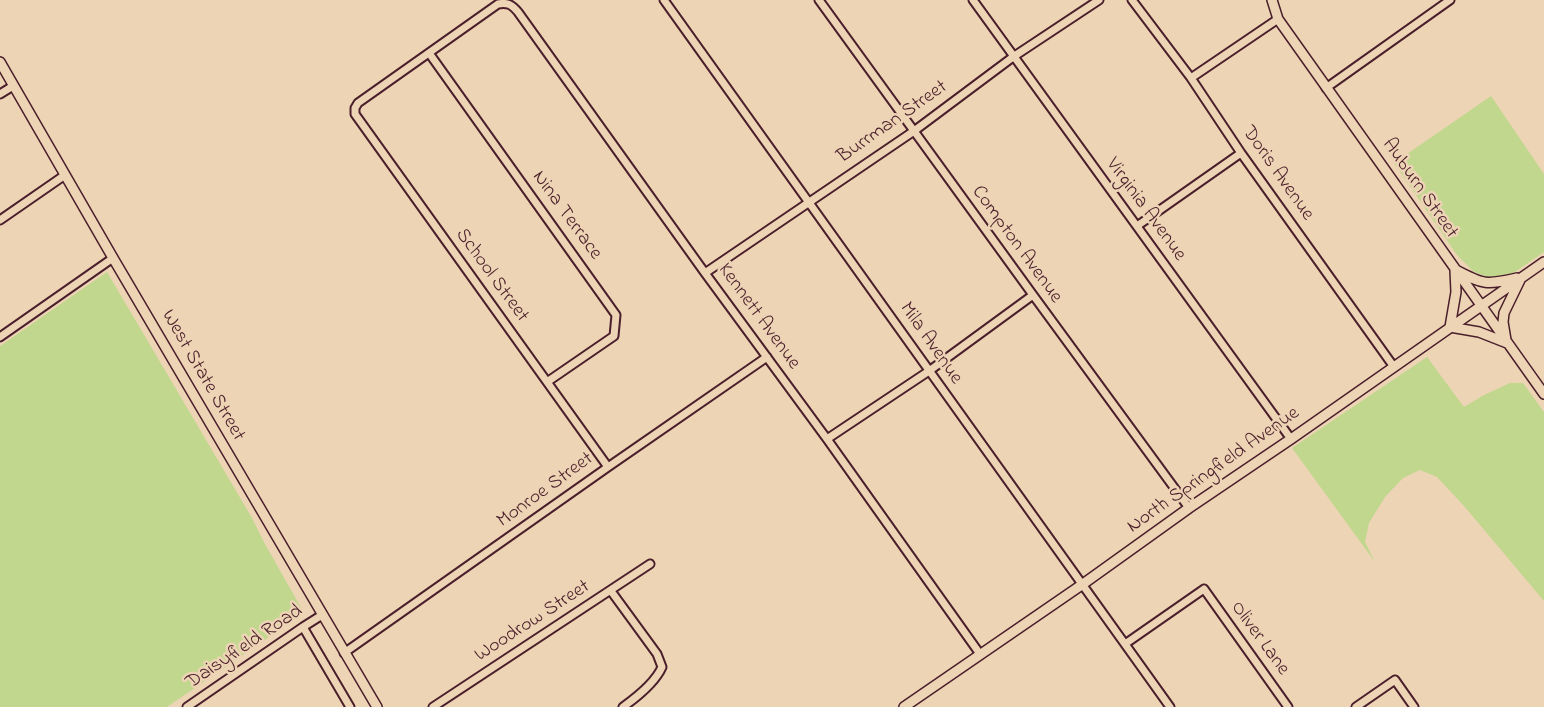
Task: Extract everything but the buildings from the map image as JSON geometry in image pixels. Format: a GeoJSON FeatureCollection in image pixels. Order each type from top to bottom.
{"type":"FeatureCollection","features":[{"type":"Feature","properties":{"kind":"main road","name":"Auburn Street"},"geometry":{"type":"LineString","coordinates":[[1272,0],[1278,19],[1544,394]]}},
{"type":"Feature","properties":{"kind":"main road","name":"West State Street"},"geometry":{"type":"LineString","coordinates":[[0,62],[377,707]]}},
{"type":"Feature","properties":{"kind":"main road","name":"North Springfield Avenue"},"geometry":{"type":"LineString","coordinates":[[904,707],[1544,262]]}},
{"type":"Feature","properties":{"kind":"main road"},"geometry":{"type":"LineString","coordinates":[[1454,269],[1475,280],[1489,284],[1522,277]]}},
{"type":"Feature","properties":{"kind":"main road"},"geometry":{"type":"LineString","coordinates":[[1454,269],[1456,300],[1450,327],[1479,332],[1507,343]]}},
{"type":"Feature","properties":{"kind":"main road"},"geometry":{"type":"LineString","coordinates":[[1507,343],[1503,322],[1504,313],[1522,277]]}},
{"type":"Feature","properties":{"kind":"street","name":"Mila Avenue"},"geometry":{"type":"LineString","coordinates":[[664,0],[1170,707]]}},
{"type":"Feature","properties":{"kind":"street","name":"Compton Avenue"},"geometry":{"type":"LineString","coordinates":[[819,0],[1032,295],[1189,508]]}},
{"type":"Feature","properties":{"kind":"street","name":"Virginia Avenue"},"geometry":{"type":"LineString","coordinates":[[973,0],[1291,439]]}},
{"type":"Feature","properties":{"kind":"street","name":"Burrman Street"},"geometry":{"type":"LineString","coordinates":[[705,273],[914,130],[1013,57],[1099,0]]}},
{"type":"Feature","properties":{"kind":"street","name":"Doris Avenue"},"geometry":{"type":"LineString","coordinates":[[1132,0],[1190,78],[1241,153],[1394,367]]}},
{"type":"Feature","properties":{"kind":"street"},"geometry":{"type":"LineString","coordinates":[[1326,88],[1450,0]]}},
{"type":"Feature","properties":{"kind":"street","name":"Kennett Avenue"},"geometry":{"type":"LineString","coordinates":[[429,53],[498,4],[508,3],[513,6],[827,439],[980,654]]}},
{"type":"Feature","properties":{"kind":"street"},"geometry":{"type":"LineString","coordinates":[[1190,78],[1278,19]]}},
{"type":"Feature","properties":{"kind":"street","name":"School Street"},"geometry":{"type":"LineString","coordinates":[[429,53],[358,102],[355,114],[608,467]]}},
{"type":"Feature","properties":{"kind":"street","name":"Nina Terrace"},"geometry":{"type":"LineString","coordinates":[[429,53],[616,314],[614,336],[547,382]]}},
{"type":"Feature","properties":{"kind":"street"},"geometry":{"type":"LineString","coordinates":[[0,94],[13,86]]}},
{"type":"Feature","properties":{"kind":"street"},"geometry":{"type":"LineString","coordinates":[[1137,226],[1241,153]]}},
{"type":"Feature","properties":{"kind":"street"},"geometry":{"type":"LineString","coordinates":[[0,220],[66,175]]}},
{"type":"Feature","properties":{"kind":"street"},"geometry":{"type":"LineString","coordinates":[[0,337],[113,258]]}},
{"type":"Feature","properties":{"kind":"street"},"geometry":{"type":"LineString","coordinates":[[827,439],[929,371],[1032,295]]}},
{"type":"Feature","properties":{"kind":"street","name":"Monroe Street"},"geometry":{"type":"LineString","coordinates":[[344,653],[767,357]]}},
{"type":"Feature","properties":{"kind":"street","name":"Woodrow Street"},"geometry":{"type":"LineString","coordinates":[[434,707],[650,564]]}},
{"type":"Feature","properties":{"kind":"street","name":"Oliver Lane"},"geometry":{"type":"LineString","coordinates":[[1125,644],[1204,589],[1288,707]]}},
{"type":"Feature","properties":{"kind":"street"},"geometry":{"type":"LineString","coordinates":[[611,591],[657,654],[662,667],[658,676],[633,704],[623,707]]}},
{"type":"Feature","properties":{"kind":"street","name":"Daisyfield Road"},"geometry":{"type":"LineString","coordinates":[[187,707],[322,615]]}},
{"type":"Feature","properties":{"kind":"street"},"geometry":{"type":"LineString","coordinates":[[303,627],[350,707]]}},
{"type":"Feature","properties":{"kind":"street"},"geometry":{"type":"LineString","coordinates":[[1356,707],[1395,680],[1414,707]]}},
{"type":"Feature","properties":{"kind":"green space"},"geometry":{"type":"Polygon","coordinates":[[[1491,96],[1544,174],[1544,252],[1512,274],[1490,279],[1473,271],[1457,255],[1394,163],[1491,96]]]}},
{"type":"Feature","properties":{"kind":"green space"},"geometry":{"type":"Polygon","coordinates":[[[107,272],[252,518],[304,613],[167,707],[0,707],[0,346],[107,272]]]}},
{"type":"Feature","properties":{"kind":"green space"},"geometry":{"type":"Polygon","coordinates":[[[1427,357],[1464,407],[1510,383],[1523,383],[1544,412],[1544,601],[1437,477],[1420,470],[1403,478],[1385,497],[1369,523],[1365,542],[1375,562],[1292,448],[1427,357]]]}}]}
